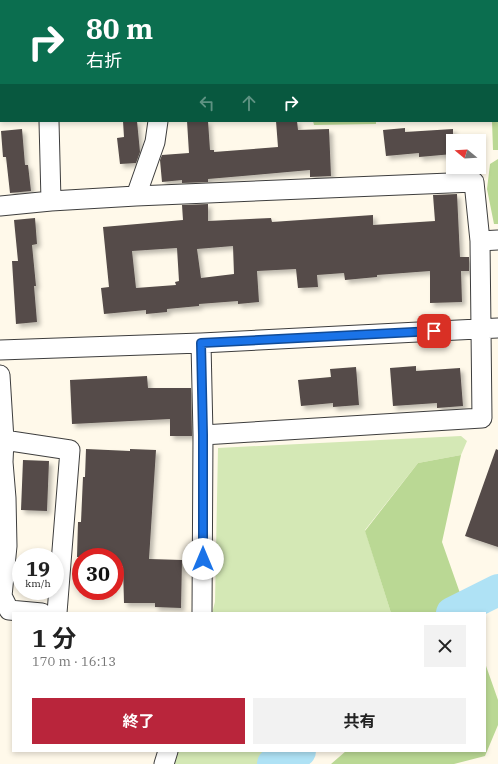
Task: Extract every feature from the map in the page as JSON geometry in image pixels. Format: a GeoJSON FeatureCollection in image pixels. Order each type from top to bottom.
{"type":"FeatureCollection","features":[{"type":"Feature","properties":{"kind":"street"},"geometry":{"type":"LineString","coordinates":[[51,202],[52,122]]}},
{"type":"Feature","properties":{"kind":"street"},"geometry":{"type":"LineString","coordinates":[[136,196],[155,142],[158,122]]}},
{"type":"Feature","properties":{"kind":"street"},"geometry":{"type":"LineString","coordinates":[[0,206],[136,196],[474,182],[489,241],[489,328],[482,418],[203,435]]}},
{"type":"Feature","properties":{"kind":"street"},"geometry":{"type":"LineString","coordinates":[[0,350],[201,343],[489,328]]}},
{"type":"Feature","properties":{"kind":"street"},"geometry":{"type":"LineString","coordinates":[[201,343],[203,435],[202,612]]}},
{"type":"Feature","properties":{"kind":"street"},"geometry":{"type":"LineString","coordinates":[[0,375],[4,440],[3,462],[6,498],[6,546],[2,596],[9,610],[31,612]]}},
{"type":"Feature","properties":{"kind":"street"},"geometry":{"type":"LineString","coordinates":[[4,440],[70,450],[57,612]]}},
{"type":"Feature","properties":{"kind":"street"},"geometry":{"type":"LineString","coordinates":[[164,764],[168,752]]}},
{"type":"Feature","properties":{"kind":"green space"},"geometry":{"type":"Polygon","coordinates":[[[313,122],[376,122],[376,124],[314,125],[313,122]]]}},
{"type":"Feature","properties":{"kind":"green space"},"geometry":{"type":"Polygon","coordinates":[[[492,122],[498,122],[498,150],[493,150],[492,122]]]}},
{"type":"Feature","properties":{"kind":"green space"},"geometry":{"type":"Polygon","coordinates":[[[498,159],[498,224],[494,224],[487,189],[490,164],[498,159]]]}},
{"type":"Feature","properties":{"kind":"green space"},"geometry":{"type":"Polygon","coordinates":[[[461,436],[467,441],[461,455],[418,463],[365,530],[391,612],[212,612],[215,602],[218,448],[461,436]]]}},
{"type":"Feature","properties":{"kind":"green space"},"geometry":{"type":"Polygon","coordinates":[[[461,455],[442,542],[467,612],[391,612],[365,531],[418,463],[461,455]]]}},
{"type":"Feature","properties":{"kind":"green space"},"geometry":{"type":"Polygon","coordinates":[[[486,666],[498,700],[498,725],[485,756],[454,764],[331,764],[345,752],[486,752],[486,666]]]}},
{"type":"Feature","properties":{"kind":"green space"},"geometry":{"type":"Polygon","coordinates":[[[176,752],[314,752],[294,764],[172,764],[176,752]]]}},
{"type":"Feature","properties":{"kind":"building"},"geometry":{"type":"Polygon","coordinates":[[[123,122],[137,122],[140,152],[136,163],[120,164],[117,138],[124,137],[123,122]]]}},
{"type":"Feature","properties":{"kind":"building"},"geometry":{"type":"Polygon","coordinates":[[[187,122],[208,122],[210,150],[214,150],[214,152],[278,147],[276,122],[297,122],[298,130],[329,129],[331,176],[310,177],[310,170],[208,179],[208,182],[182,183],[182,180],[162,182],[160,160],[162,155],[189,153],[187,122]]]}},
{"type":"Feature","properties":{"kind":"building"},"geometry":{"type":"Polygon","coordinates":[[[405,128],[405,132],[453,129],[453,134],[446,134],[446,155],[419,157],[419,153],[386,156],[383,130],[405,128]]]}},
{"type":"Feature","properties":{"kind":"building"},"geometry":{"type":"Polygon","coordinates":[[[22,129],[25,165],[28,165],[31,191],[10,193],[6,157],[3,157],[1,131],[22,129]]]}},
{"type":"Feature","properties":{"kind":"building"},"geometry":{"type":"Polygon","coordinates":[[[457,194],[460,257],[469,257],[469,271],[461,271],[462,302],[430,303],[430,271],[377,275],[377,277],[345,280],[344,273],[317,275],[318,287],[298,288],[296,269],[257,271],[259,302],[238,304],[238,301],[199,304],[199,306],[167,309],[167,312],[146,314],[146,310],[104,314],[101,288],[109,287],[103,227],[183,220],[182,205],[208,204],[208,221],[271,218],[272,222],[373,215],[373,225],[435,221],[433,195],[457,194]],[[233,246],[197,249],[201,278],[234,274],[233,246]],[[177,248],[132,251],[136,288],[176,285],[175,282],[179,281],[177,248]]]}},
{"type":"Feature","properties":{"kind":"building"},"geometry":{"type":"Polygon","coordinates":[[[35,218],[37,244],[32,245],[36,286],[34,286],[37,322],[16,324],[12,261],[18,261],[14,220],[35,218]]]}},
{"type":"Feature","properties":{"kind":"building"},"geometry":{"type":"Polygon","coordinates":[[[416,366],[416,371],[460,368],[463,406],[437,408],[437,403],[393,406],[390,368],[416,366]]]}},
{"type":"Feature","properties":{"kind":"building"},"geometry":{"type":"Polygon","coordinates":[[[356,367],[359,405],[333,407],[333,403],[301,406],[298,380],[331,377],[330,369],[356,367]]]}},
{"type":"Feature","properties":{"kind":"building"},"geometry":{"type":"Polygon","coordinates":[[[147,376],[148,388],[191,388],[192,436],[170,436],[170,419],[72,424],[70,380],[147,376]]]}},
{"type":"Feature","properties":{"kind":"building"},"geometry":{"type":"Polygon","coordinates":[[[86,449],[130,451],[130,449],[156,450],[149,559],[182,560],[181,608],[155,607],[155,603],[124,603],[124,548],[77,548],[78,522],[81,522],[83,477],[85,477],[86,449]]]}},
{"type":"Feature","properties":{"kind":"building"},"geometry":{"type":"Polygon","coordinates":[[[496,449],[498,450],[498,547],[465,536],[496,449]]]}},
{"type":"Feature","properties":{"kind":"building"},"geometry":{"type":"Polygon","coordinates":[[[23,460],[49,461],[47,511],[21,510],[23,460]]]}},
{"type":"Feature","properties":{"kind":"waterway"},"geometry":{"type":"LineString","coordinates":[[454,612],[498,590]]}},
{"type":"Feature","properties":{"kind":"waterway"},"geometry":{"type":"LineString","coordinates":[[273,764],[290,753],[295,752]]}},
{"type":"Feature","properties":{"kind":"route"},"geometry":{"type":"LineString","coordinates":[[203,559],[201,343],[434,331]]}}]}
